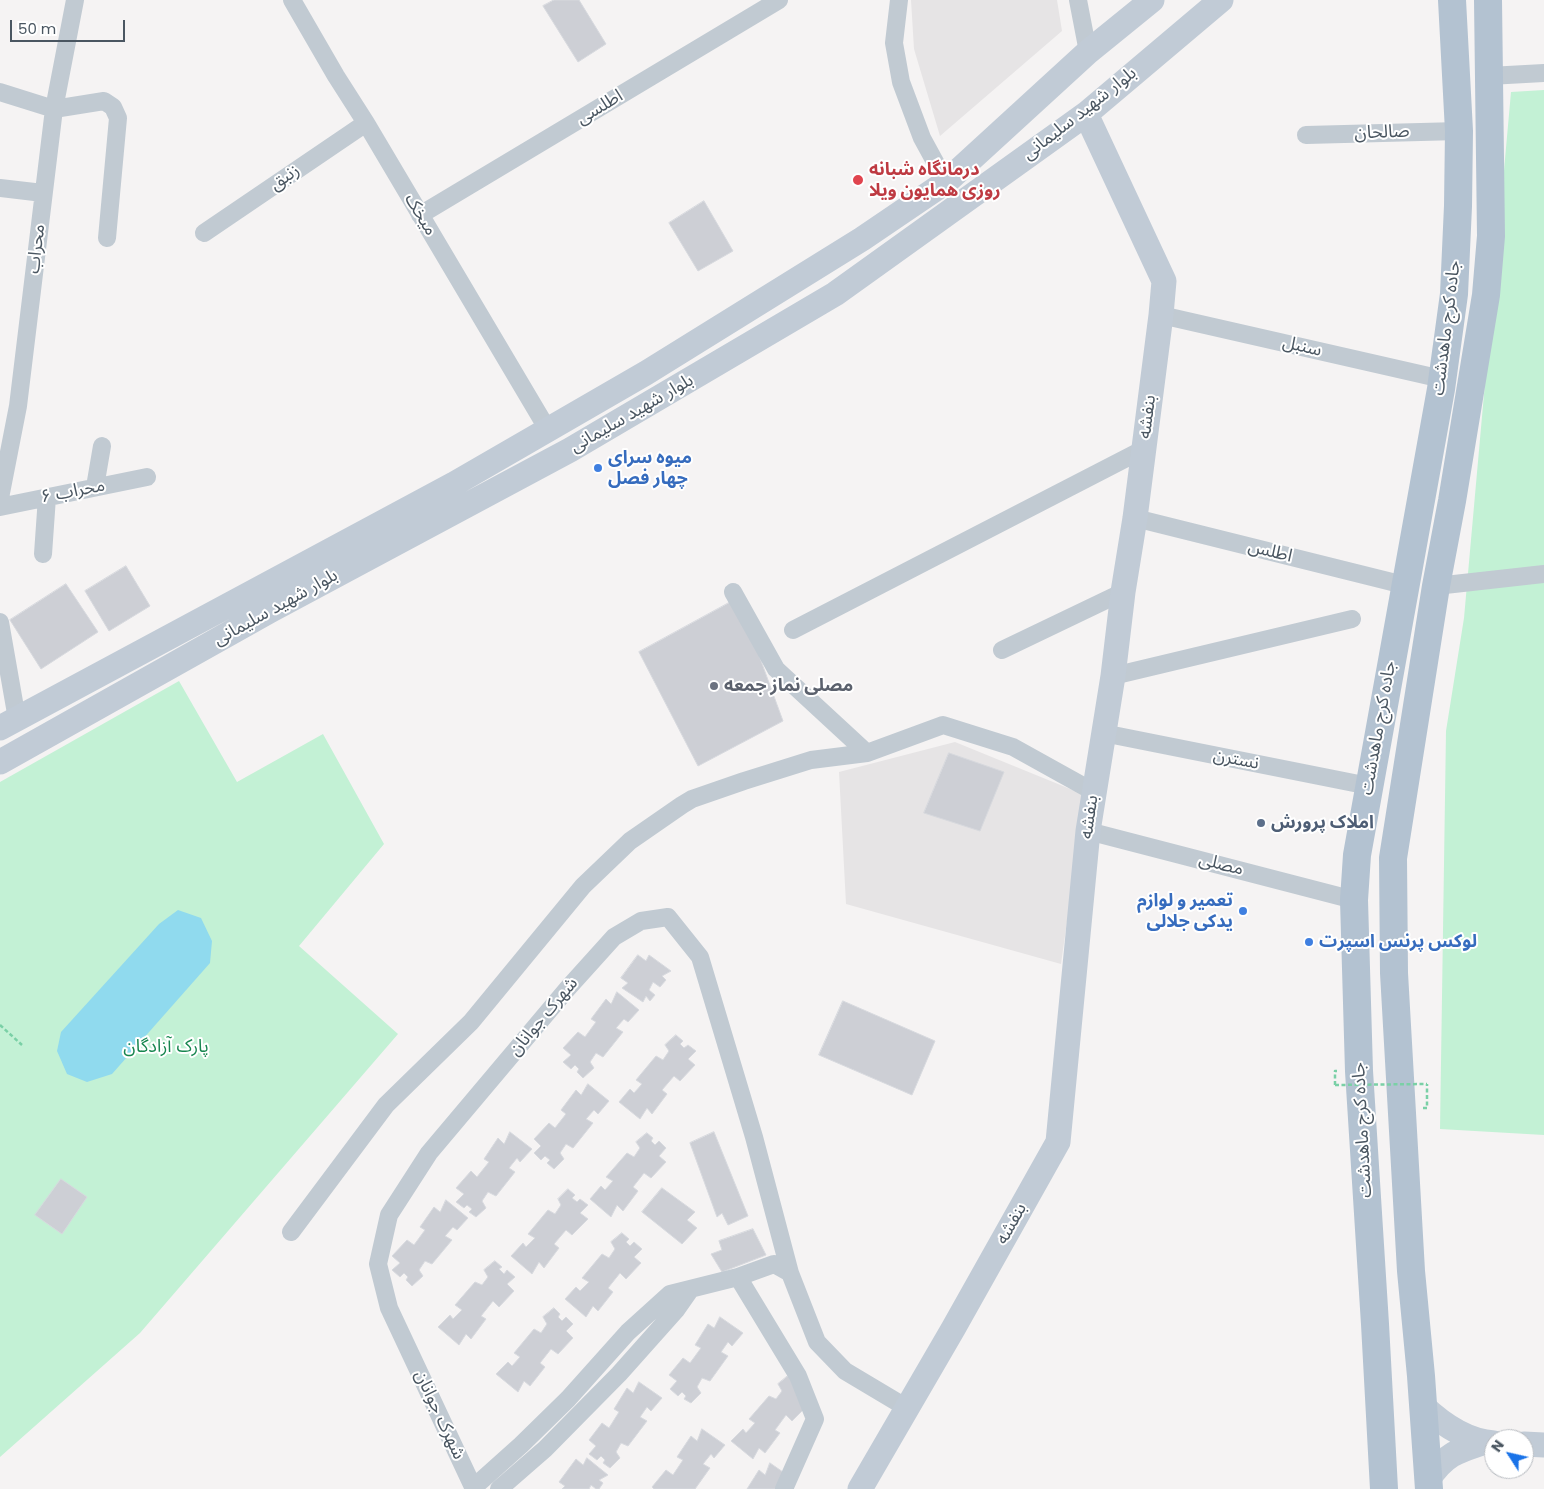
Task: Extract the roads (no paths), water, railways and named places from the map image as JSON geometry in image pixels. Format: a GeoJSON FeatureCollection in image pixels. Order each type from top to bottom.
{"type":"FeatureCollection","features":[{"type":"Feature","properties":{"kind":"main road","name":"بلوار شهید سلیمانی"},"geometry":{"type":"LineString","coordinates":[[9,724],[420,503],[646,373],[862,239],[946,182],[1088,52],[1152,0]]}},
{"type":"Feature","properties":{"kind":"main road","name":"بلوار شهید سلیمانی"},"geometry":{"type":"LineString","coordinates":[[0,762],[271,610],[570,450],[835,294],[1086,114],[1221,0]]}},
{"type":"Feature","properties":{"kind":"main road","name":"جاده کرج ماهدشت"},"geometry":{"type":"LineString","coordinates":[[1384,1489],[1367,1191],[1348,1089],[1354,900],[1357,855],[1442,379],[1454,294],[1459,131],[1452,0]]}},
{"type":"Feature","properties":{"kind":"main road","name":"جاده کرج ماهدشت"},"geometry":{"type":"LineString","coordinates":[[1428,1484],[1410,1263],[1400,1091],[1394,973],[1393,858],[1436,586],[1486,295],[1491,236],[1488,0]]}},
{"type":"Feature","properties":{"kind":"main road","name":"بنفشه"},"geometry":{"type":"LineString","coordinates":[[860,1489],[1058,1142],[1088,831],[1113,676],[1123,592],[1135,518],[1164,280],[1086,114]]}},
{"type":"Feature","properties":{"kind":"main road"},"geometry":{"type":"LineString","coordinates":[[1348,1089],[1370,1107],[1380,1112],[1388,1109],[1400,1091]]}},
{"type":"Feature","properties":{"kind":"main road"},"geometry":{"type":"LineString","coordinates":[[1367,1191],[1376,1173],[1384,1168],[1395,1172],[1406,1188]]}},
{"type":"Feature","properties":{"kind":"main road"},"geometry":{"type":"LineString","coordinates":[[1423,1406],[1442,1422],[1457,1431],[1484,1440]]}},
{"type":"Feature","properties":{"kind":"main road"},"geometry":{"type":"LineString","coordinates":[[1428,1484],[1436,1467],[1452,1454],[1484,1444]]}},
{"type":"Feature","properties":{"kind":"street","name":"محراب"},"geometry":{"type":"LineString","coordinates":[[0,498],[18,406],[54,109],[75,0]]}},
{"type":"Feature","properties":{"kind":"street","name":"میخک"},"geometry":{"type":"LineString","coordinates":[[292,0],[548,430]]}},
{"type":"Feature","properties":{"kind":"street","name":"اطلسی"},"geometry":{"type":"LineString","coordinates":[[420,215],[779,0]]}},
{"type":"Feature","properties":{"kind":"street"},"geometry":{"type":"LineString","coordinates":[[899,0],[894,43],[900,82],[922,138],[946,182]]}},
{"type":"Feature","properties":{"kind":"street"},"geometry":{"type":"LineString","coordinates":[[1078,0],[1088,52]]}},
{"type":"Feature","properties":{"kind":"street"},"geometry":{"type":"LineString","coordinates":[[1489,76],[1544,73]]}},
{"type":"Feature","properties":{"kind":"street"},"geometry":{"type":"LineString","coordinates":[[0,92],[54,109],[104,101],[114,107],[118,118],[107,238]]}},
{"type":"Feature","properties":{"kind":"street","name":"زنبق"},"geometry":{"type":"LineString","coordinates":[[204,233],[366,123]]}},
{"type":"Feature","properties":{"kind":"street","name":"صالحان"},"geometry":{"type":"LineString","coordinates":[[1306,135],[1459,131]]}},
{"type":"Feature","properties":{"kind":"street"},"geometry":{"type":"LineString","coordinates":[[0,188],[43,193]]}},
{"type":"Feature","properties":{"kind":"street","name":"سنبل"},"geometry":{"type":"LineString","coordinates":[[1161,315],[1442,379]]}},
{"type":"Feature","properties":{"kind":"street"},"geometry":{"type":"LineString","coordinates":[[0,412],[18,406]]}},
{"type":"Feature","properties":{"kind":"street"},"geometry":{"type":"LineString","coordinates":[[95,487],[102,446]]}},
{"type":"Feature","properties":{"kind":"street"},"geometry":{"type":"LineString","coordinates":[[793,630],[1144,449]]}},
{"type":"Feature","properties":{"kind":"street","name":"محراب ۶"},"geometry":{"type":"LineString","coordinates":[[0,507],[147,477]]}},
{"type":"Feature","properties":{"kind":"street"},"geometry":{"type":"LineString","coordinates":[[43,554],[47,497]]}},
{"type":"Feature","properties":{"kind":"street","name":"اطلس"},"geometry":{"type":"LineString","coordinates":[[1135,518],[1404,585]]}},
{"type":"Feature","properties":{"kind":"street"},"geometry":{"type":"LineString","coordinates":[[1436,586],[1544,574]]}},
{"type":"Feature","properties":{"kind":"street"},"geometry":{"type":"LineString","coordinates":[[733,592],[776,669],[867,753]]}},
{"type":"Feature","properties":{"kind":"street"},"geometry":{"type":"LineString","coordinates":[[1002,650],[1123,592]]}},
{"type":"Feature","properties":{"kind":"street"},"geometry":{"type":"LineString","coordinates":[[1113,676],[1352,619]]}},
{"type":"Feature","properties":{"kind":"street"},"geometry":{"type":"LineString","coordinates":[[0,622],[9,724]]}},
{"type":"Feature","properties":{"kind":"street"},"geometry":{"type":"LineString","coordinates":[[291,1232],[386,1105],[471,1022],[584,886],[630,841],[682,804],[692,799],[811,760],[867,753],[943,725],[1013,747],[1094,792]]}},
{"type":"Feature","properties":{"kind":"street","name":"نسترن"},"geometry":{"type":"LineString","coordinates":[[1103,733],[1369,786]]}},
{"type":"Feature","properties":{"kind":"street","name":"مصلی"},"geometry":{"type":"LineString","coordinates":[[1088,831],[1354,900]]}},
{"type":"Feature","properties":{"kind":"street","name":"شهرک جوانان"},"geometry":{"type":"LineString","coordinates":[[790,1273],[774,1264],[738,1277],[670,1294],[628,1332],[568,1399],[473,1488],[389,1308],[378,1264],[389,1215],[429,1153],[568,988],[614,938],[641,921],[668,917],[700,958],[754,1137],[790,1273],[817,1342],[845,1371],[907,1408]]}},
{"type":"Feature","properties":{"kind":"street"},"geometry":{"type":"LineString","coordinates":[[738,1277],[798,1376],[815,1419],[784,1489]]}},
{"type":"Feature","properties":{"kind":"street"},"geometry":{"type":"LineString","coordinates":[[498,1489],[545,1449],[629,1362],[676,1310],[690,1290]]}},
{"type":"Feature","properties":{"kind":"street"},"geometry":{"type":"LineString","coordinates":[[615,1346],[629,1362]]}},
{"type":"Feature","properties":{"kind":"water"},"geometry":{"type":"Polygon","coordinates":[[[178,910],[201,918],[212,941],[210,963],[112,1074],[87,1082],[67,1074],[57,1051],[61,1032],[159,924],[178,910]]]}},
{"type":"Feature","properties":{"kind":"place","name":"درمانگاه شبانه روزی همایون ویلا"},"geometry":{"type":"Point","coordinates":[858,180]}},
{"type":"Feature","properties":{"kind":"place","name":"میوه سرای چهار فصل"},"geometry":{"type":"Point","coordinates":[598,468]}},
{"type":"Feature","properties":{"kind":"place","name":"مصلی نماز جمعه"},"geometry":{"type":"Point","coordinates":[714,686]}},
{"type":"Feature","properties":{"kind":"place","name":"املاک پرورش"},"geometry":{"type":"Point","coordinates":[1261,823]}},
{"type":"Feature","properties":{"kind":"place","name":"تعمیر و لوازم یدکی جلالی"},"geometry":{"type":"Point","coordinates":[1243,911]}},
{"type":"Feature","properties":{"kind":"place","name":"لوکس پرنس اسپرت"},"geometry":{"type":"Point","coordinates":[1309,942]}},
{"type":"Feature","properties":{"kind":"park label","name":"پارک آزادگان"},"geometry":{"type":"Point","coordinates":[166,1047]}}]}
